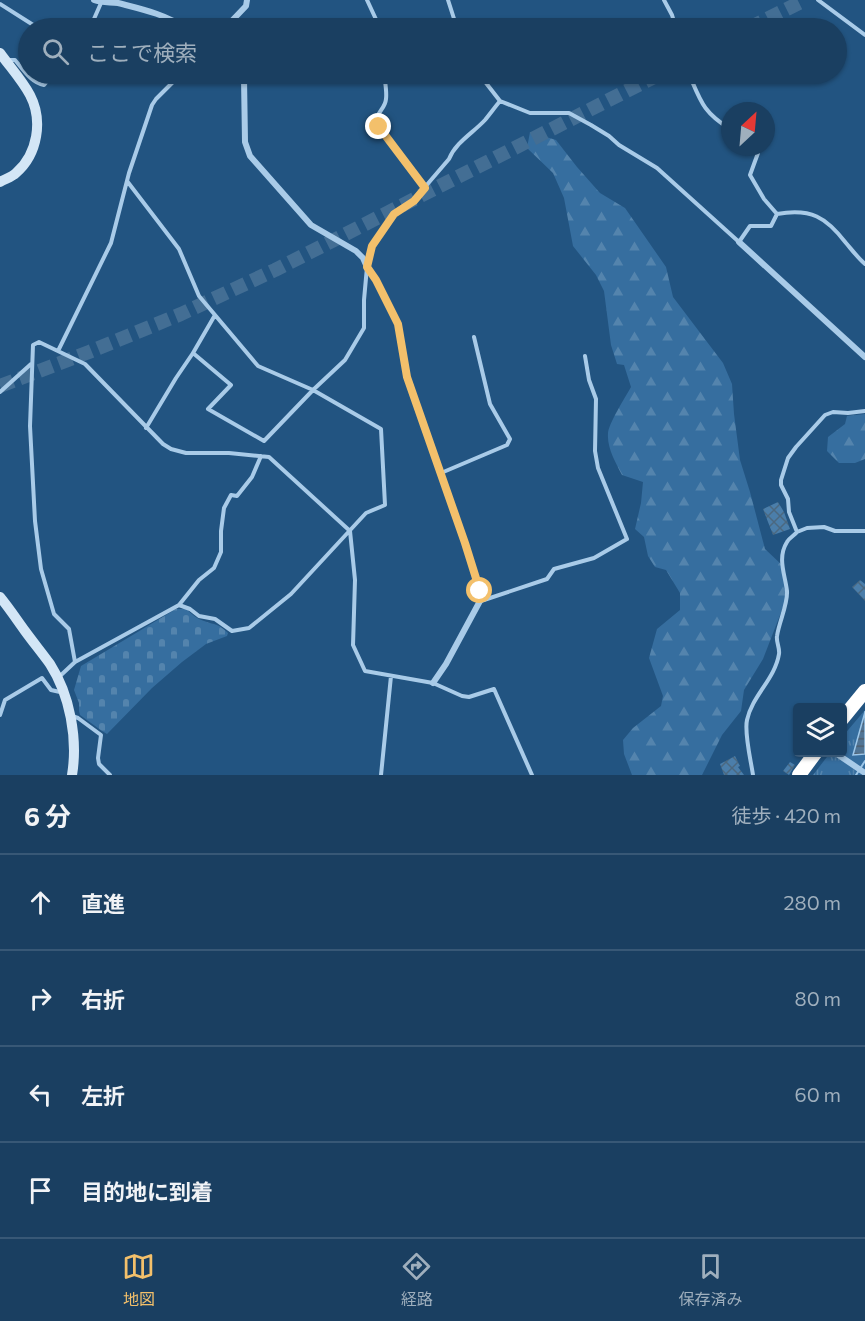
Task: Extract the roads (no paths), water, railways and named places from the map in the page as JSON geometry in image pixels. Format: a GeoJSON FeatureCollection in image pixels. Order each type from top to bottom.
{"type":"FeatureCollection","features":[{"type":"Feature","properties":{"kind":"highway"},"geometry":{"type":"LineString","coordinates":[[847,714],[865,691]]}},
{"type":"Feature","properties":{"kind":"highway"},"geometry":{"type":"LineString","coordinates":[[799,775],[813,757]]}},
{"type":"Feature","properties":{"kind":"street"},"geometry":{"type":"LineString","coordinates":[[235,18],[246,6],[247,0]]}},
{"type":"Feature","properties":{"kind":"street"},"geometry":{"type":"LineString","coordinates":[[98,1],[114,3],[168,18]]}},
{"type":"Feature","properties":{"kind":"street"},"geometry":{"type":"LineString","coordinates":[[3,57],[18,79]]}},
{"type":"Feature","properties":{"kind":"street"},"geometry":{"type":"LineString","coordinates":[[0,182],[16,172],[28,159],[34,147],[37,118],[29,95],[21,84]]}},
{"type":"Feature","properties":{"kind":"street"},"geometry":{"type":"LineString","coordinates":[[244,84],[245,142],[250,156],[311,225],[356,251],[363,258],[398,324],[407,377],[480,591],[480,601],[446,664],[433,683]]}},
{"type":"Feature","properties":{"kind":"street"},"geometry":{"type":"LineString","coordinates":[[739,242],[865,357]]}},
{"type":"Feature","properties":{"kind":"street"},"geometry":{"type":"LineString","coordinates":[[0,597],[50,665],[64,693],[74,742],[72,775]]}},
{"type":"Feature","properties":{"kind":"street"},"geometry":{"type":"LineString","coordinates":[[840,757],[861,770]]}},
{"type":"Feature","properties":{"kind":"lane"},"geometry":{"type":"LineString","coordinates":[[367,0],[376,18]]}},
{"type":"Feature","properties":{"kind":"lane"},"geometry":{"type":"LineString","coordinates":[[448,0],[454,18]]}},
{"type":"Feature","properties":{"kind":"lane"},"geometry":{"type":"LineString","coordinates":[[664,0],[673,18]]}},
{"type":"Feature","properties":{"kind":"lane"},"geometry":{"type":"LineString","coordinates":[[818,0],[842,18]]}},
{"type":"Feature","properties":{"kind":"lane"},"geometry":{"type":"LineString","coordinates":[[93,18],[98,1]]}},
{"type":"Feature","properties":{"kind":"lane"},"geometry":{"type":"LineString","coordinates":[[0,4],[22,18]]}},
{"type":"Feature","properties":{"kind":"lane"},"geometry":{"type":"LineString","coordinates":[[847,22],[865,35]]}},
{"type":"Feature","properties":{"kind":"lane"},"geometry":{"type":"LineString","coordinates":[[3,57],[15,60],[18,64]]}},
{"type":"Feature","properties":{"kind":"lane"},"geometry":{"type":"LineString","coordinates":[[58,351],[111,243],[127,181],[152,105],[171,84]]}},
{"type":"Feature","properties":{"kind":"lane"},"geometry":{"type":"LineString","coordinates":[[385,84],[386,102],[379,111],[377,122],[425,188]]}},
{"type":"Feature","properties":{"kind":"lane"},"geometry":{"type":"LineString","coordinates":[[487,84],[500,101],[530,113],[569,113],[609,136],[619,145],[657,168],[739,242],[750,226],[771,226],[777,214]]}},
{"type":"Feature","properties":{"kind":"lane"},"geometry":{"type":"LineString","coordinates":[[693,84],[701,103],[714,119],[721,123]]}},
{"type":"Feature","properties":{"kind":"lane"},"geometry":{"type":"LineString","coordinates":[[193,353],[231,386],[208,409],[264,441],[345,360],[364,328],[367,267],[372,246],[394,214],[414,201],[449,159],[451,153],[500,101]]}},
{"type":"Feature","properties":{"kind":"lane"},"geometry":{"type":"LineString","coordinates":[[757,156],[750,175],[764,199],[777,214]]}},
{"type":"Feature","properties":{"kind":"lane"},"geometry":{"type":"LineString","coordinates":[[127,181],[179,249],[199,296],[258,366],[313,390],[381,429],[385,505],[366,513],[291,594],[249,628],[232,631],[215,619],[199,616],[179,605]]}},
{"type":"Feature","properties":{"kind":"lane"},"geometry":{"type":"LineString","coordinates":[[777,214],[790,212],[820,217],[833,227],[865,264]]}},
{"type":"Feature","properties":{"kind":"lane"},"geometry":{"type":"LineString","coordinates":[[146,428],[215,315]]}},
{"type":"Feature","properties":{"kind":"lane"},"geometry":{"type":"LineString","coordinates":[[440,473],[507,445],[510,439],[490,404],[474,337]]}},
{"type":"Feature","properties":{"kind":"lane"},"geometry":{"type":"LineString","coordinates":[[75,662],[69,629],[54,614],[40,569],[30,426],[33,345],[39,342],[85,364],[146,428],[171,449],[186,453],[229,453],[269,457],[350,531],[355,580],[353,645],[365,671],[433,683],[462,696],[470,697],[494,688],[532,775]]}},
{"type":"Feature","properties":{"kind":"lane"},"geometry":{"type":"LineString","coordinates":[[480,601],[547,579],[554,569],[594,558],[627,539],[598,468],[595,451],[596,399],[589,380],[585,356]]}},
{"type":"Feature","properties":{"kind":"lane"},"geometry":{"type":"LineString","coordinates":[[0,392],[32,364]]}},
{"type":"Feature","properties":{"kind":"lane"},"geometry":{"type":"LineString","coordinates":[[795,535],[788,499],[781,485],[788,458],[825,415],[833,412],[865,411]]}},
{"type":"Feature","properties":{"kind":"lane"},"geometry":{"type":"LineString","coordinates":[[57,679],[75,662],[179,605],[199,580],[214,568],[221,552],[220,531],[224,508],[231,495],[237,496],[252,477],[261,456]]}},
{"type":"Feature","properties":{"kind":"lane"},"geometry":{"type":"LineString","coordinates":[[753,775],[746,723],[757,698],[770,679],[780,652],[776,639],[787,593],[782,557],[788,540],[807,528],[824,527],[835,531],[865,531]]}},
{"type":"Feature","properties":{"kind":"lane"},"geometry":{"type":"LineString","coordinates":[[381,775],[391,676]]}},
{"type":"Feature","properties":{"kind":"lane"},"geometry":{"type":"LineString","coordinates":[[0,715],[5,700],[42,678],[51,690],[64,693]]}},
{"type":"Feature","properties":{"kind":"lane"},"geometry":{"type":"LineString","coordinates":[[70,716],[78,718],[101,735],[99,764],[110,775]]}},
{"type":"Feature","properties":{"kind":"waterway"},"geometry":{"type":"LineString","coordinates":[[856,775],[865,761]]}},
{"type":"Feature","properties":{"kind":"tunnel"},"geometry":{"type":"LineString","coordinates":[[769,18],[805,0]]}},
{"type":"Feature","properties":{"kind":"tunnel"},"geometry":{"type":"LineString","coordinates":[[0,386],[181,314],[275,270],[640,84]]}}]}
